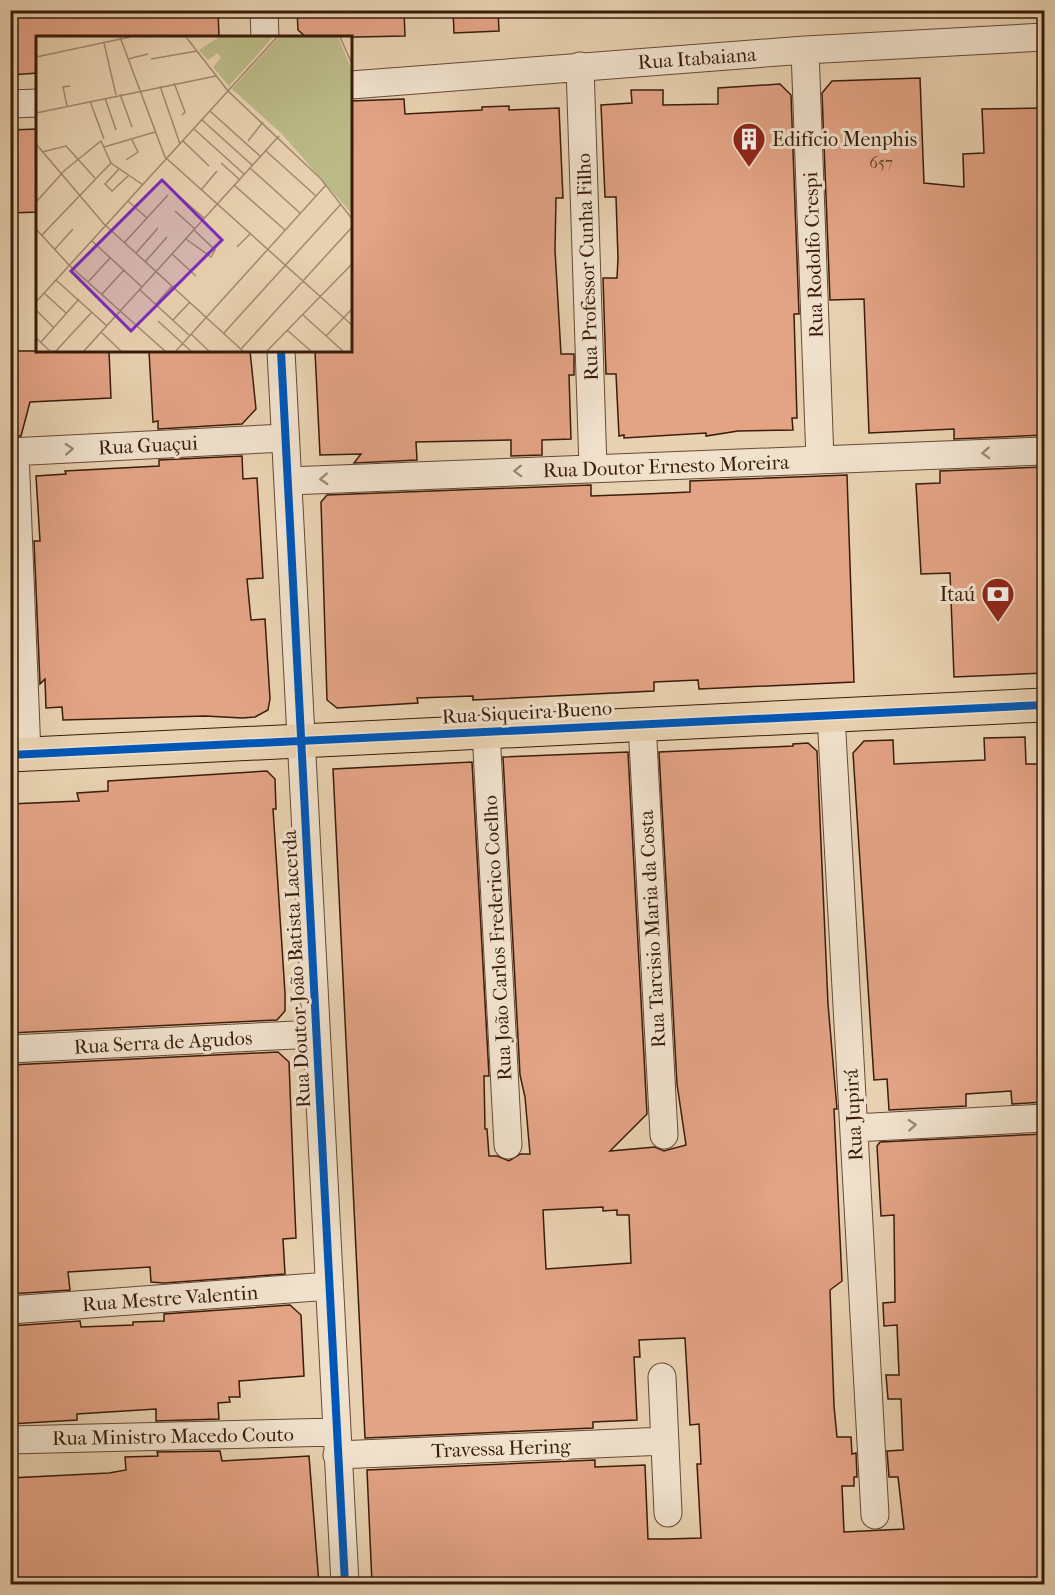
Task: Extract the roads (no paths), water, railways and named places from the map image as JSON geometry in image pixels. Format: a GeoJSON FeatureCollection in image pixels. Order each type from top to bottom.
{"type":"FeatureCollection","features":[{"type":"Feature","properties":{"kind":"main road","name":"Rua Siqueira Bueno"},"geometry":{"type":"LineString","coordinates":[[19,754],[1044,705]]}},
{"type":"Feature","properties":{"kind":"street"},"geometry":{"type":"LineString","coordinates":[[264,10],[266,36]]}},
{"type":"Feature","properties":{"kind":"street","name":"Rua Itabaiana"},"geometry":{"type":"LineString","coordinates":[[352,85],[806,50],[1044,37]]}},
{"type":"Feature","properties":{"kind":"street","name":"Rua Rodolfo Crespi"},"geometry":{"type":"LineString","coordinates":[[806,50],[820,460]]}},
{"type":"Feature","properties":{"kind":"street","name":"Rua Professor Cunha Filho"},"geometry":{"type":"LineString","coordinates":[[580,66],[593,468]]}},
{"type":"Feature","properties":{"kind":"street"},"geometry":{"type":"LineString","coordinates":[[10,104],[36,103]]}},
{"type":"Feature","properties":{"kind":"street","name":"Rua Doutor João Batista Lacerda"},"geometry":{"type":"LineString","coordinates":[[280,352],[345,1584]]}},
{"type":"Feature","properties":{"kind":"street","name":"Rua Guaçui"},"geometry":{"type":"LineString","coordinates":[[13,452],[285,438]]}},
{"type":"Feature","properties":{"kind":"street","name":"Rua Doutor Ernesto Moreira"},"geometry":{"type":"LineString","coordinates":[[288,481],[1044,451]]}},
{"type":"Feature","properties":{"kind":"street"},"geometry":{"type":"LineString","coordinates":[[13,452],[19,754]]}},
{"type":"Feature","properties":{"kind":"street","name":"Rua Jupirá"},"geometry":{"type":"LineString","coordinates":[[831,715],[875,1515]]}},
{"type":"Feature","properties":{"kind":"street","name":"Rua Tarcisio Maria da Costa"},"geometry":{"type":"LineString","coordinates":[[642,723],[664,1135]]}},
{"type":"Feature","properties":{"kind":"street","name":"Rua João Carlos Frederico Coelho"},"geometry":{"type":"LineString","coordinates":[[486,731],[508,1145]]}},
{"type":"Feature","properties":{"kind":"street","name":"Rua Serra de Agudos"},"geometry":{"type":"LineString","coordinates":[[10,1049],[316,1034]]}},
{"type":"Feature","properties":{"kind":"street"},"geometry":{"type":"LineString","coordinates":[[854,1128],[1044,1118]]}},
{"type":"Feature","properties":{"kind":"street","name":"Rua Mestre Valentin"},"geometry":{"type":"LineString","coordinates":[[10,1310],[328,1286]]}},
{"type":"Feature","properties":{"kind":"street"},"geometry":{"type":"LineString","coordinates":[[662,1377],[668,1513]]}},
{"type":"Feature","properties":{"kind":"street","name":"Rua Ministro Macedo Couto"},"geometry":{"type":"LineString","coordinates":[[10,1440],[336,1444]]}},
{"type":"Feature","properties":{"kind":"street","name":"Travessa Hering"},"geometry":{"type":"LineString","coordinates":[[336,1444],[665,1442]]}},
{"type":"Feature","properties":{"kind":"place","name":"Edifício Menphis"},"geometry":{"type":"Point","coordinates":[749,168]}},
{"type":"Feature","properties":{"kind":"place","name":"Itaú"},"geometry":{"type":"Point","coordinates":[998,623]}}]}
